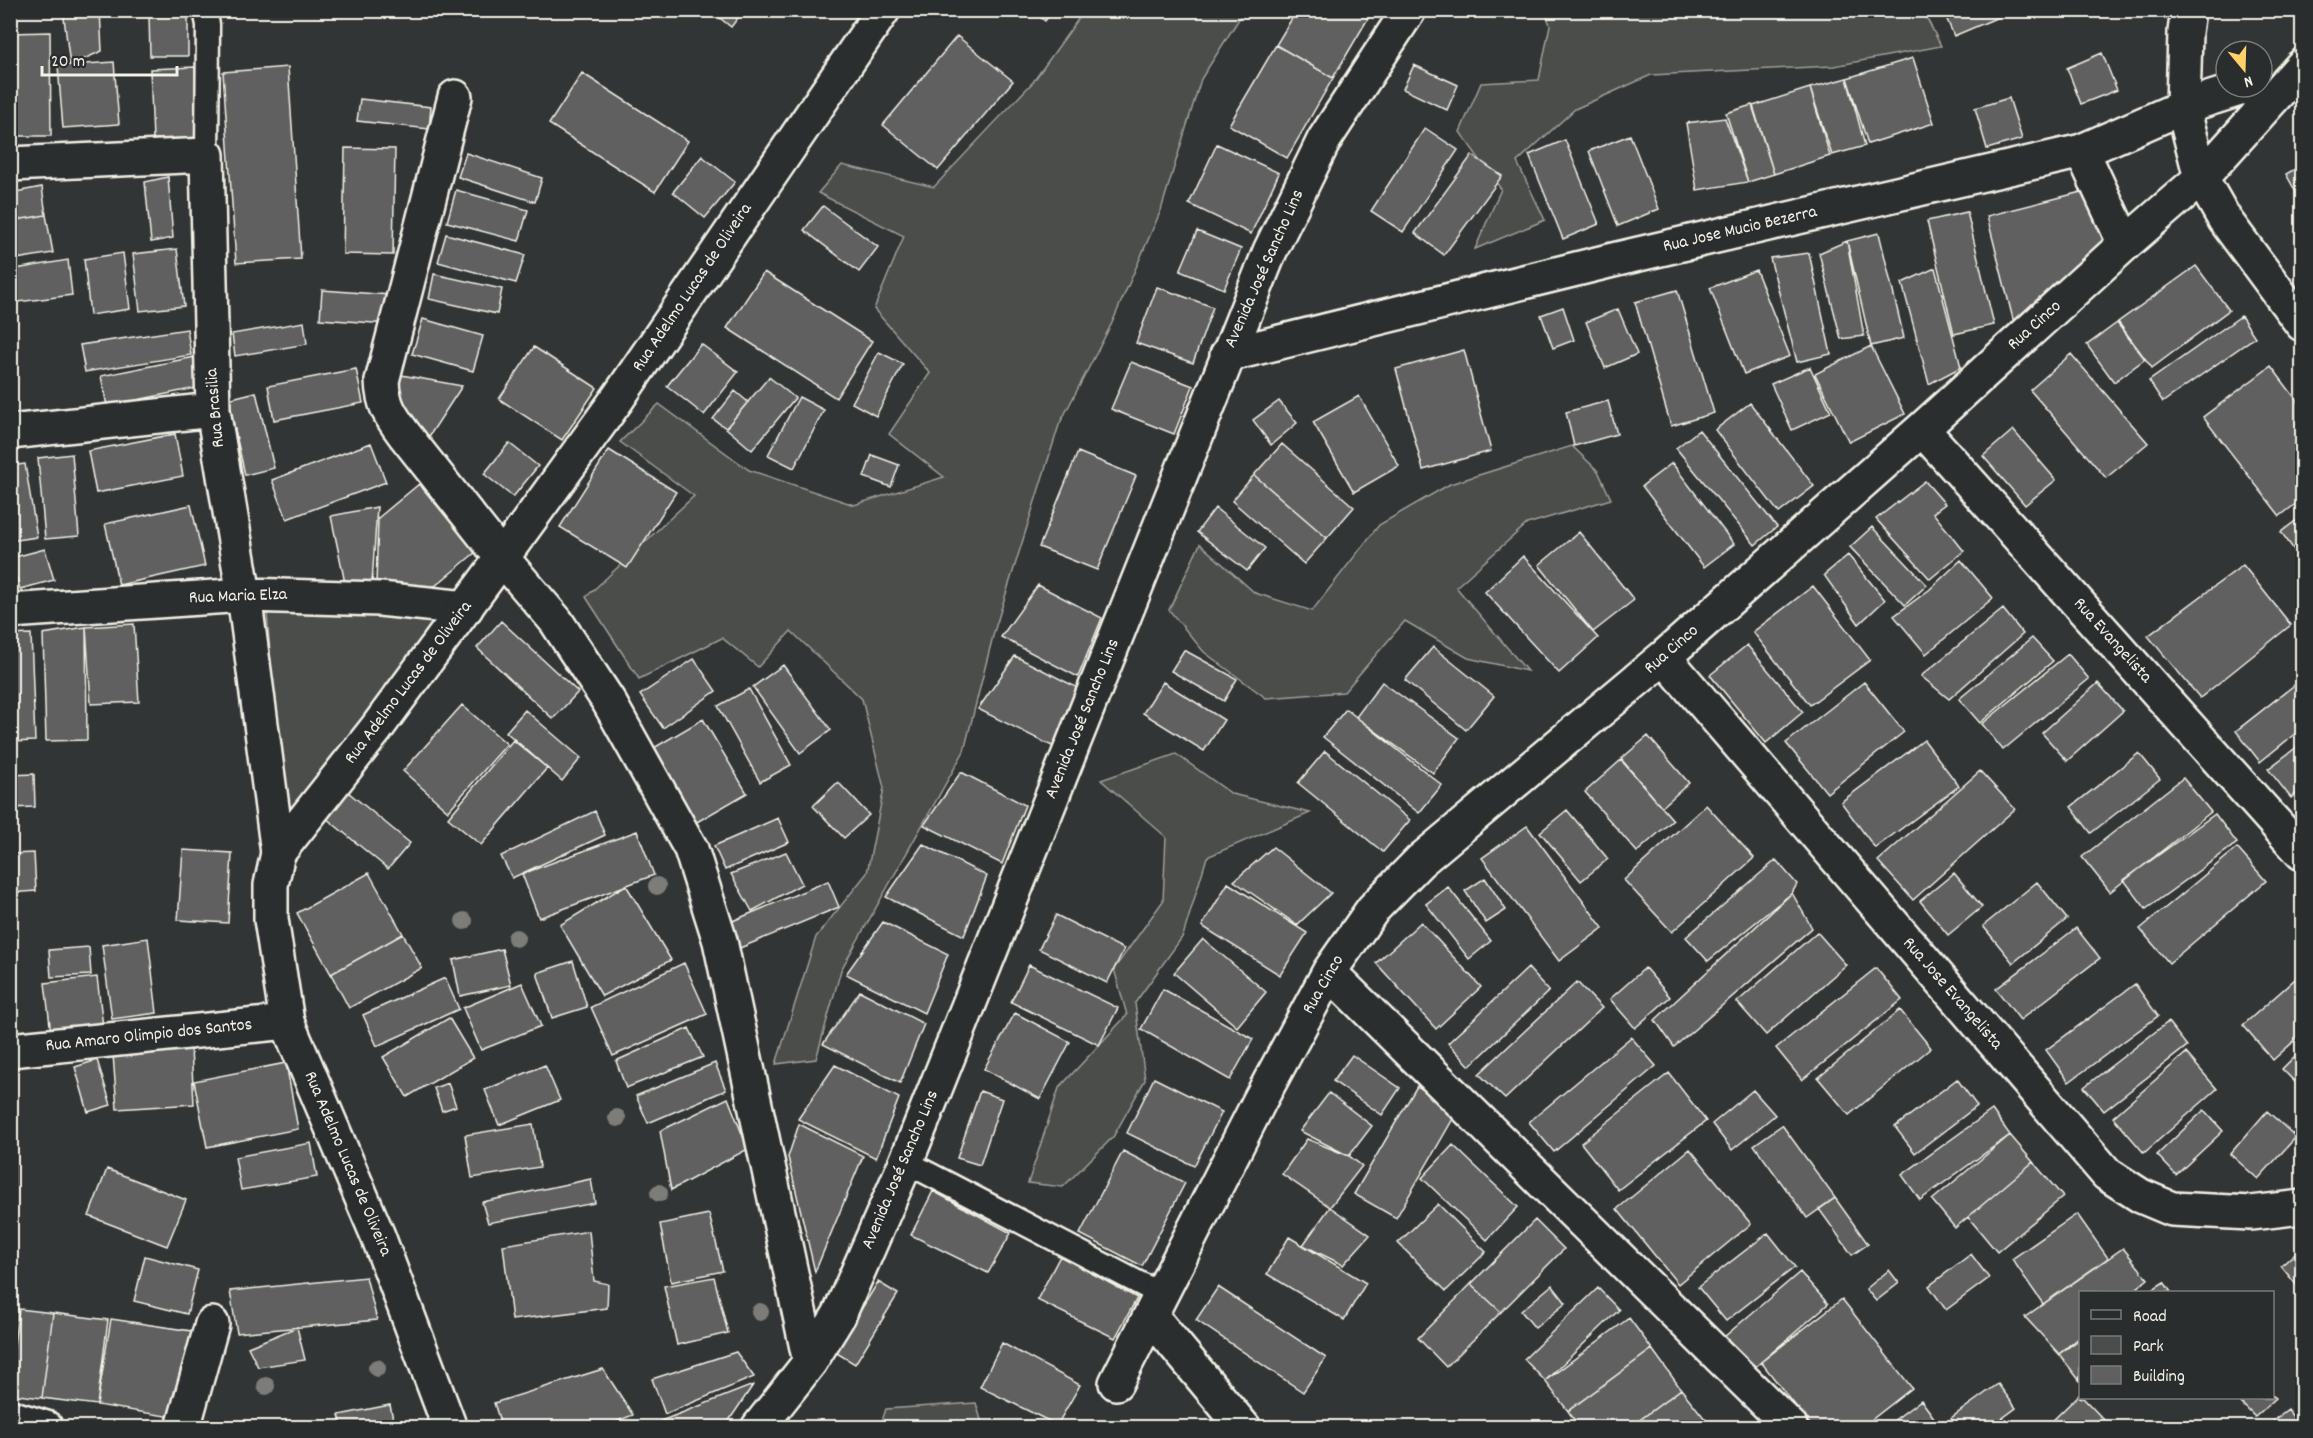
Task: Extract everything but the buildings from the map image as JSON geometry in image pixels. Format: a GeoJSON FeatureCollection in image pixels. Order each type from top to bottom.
{"type":"FeatureCollection","features":[{"type":"Feature","properties":{"kind":"street","name":"Rua Adelmo Lucas de Oliveira"},"geometry":{"type":"LineString","coordinates":[[450,1428],[378,1236],[287,1022],[271,919],[271,885],[278,853],[466,608],[618,398],[883,10]]}},
{"type":"Feature","properties":{"kind":"street","name":"Avenida José Sancho Lins"},"geometry":{"type":"LineString","coordinates":[[758,1428],[810,1362],[839,1315],[906,1162],[1270,251],[1324,140],[1409,10]]}},
{"type":"Feature","properties":{"kind":"street"},"geometry":{"type":"LineString","coordinates":[[2161,10],[2186,21],[2183,107],[2201,178],[2225,220],[2302,324]]}},
{"type":"Feature","properties":{"kind":"street"},"geometry":{"type":"LineString","coordinates":[[2274,78],[2299,69]]}},
{"type":"Feature","properties":{"kind":"street","name":"Rua Cinco"},"geometry":{"type":"LineString","coordinates":[[1116,1383],[1260,1100],[1329,972],[1373,909],[1420,861],[1664,657],[2201,178],[2299,69]]}},
{"type":"Feature","properties":{"kind":"street"},"geometry":{"type":"LineString","coordinates":[[455,97],[382,381],[383,399],[389,413],[404,434],[502,558],[556,621],[609,702],[691,849],[720,941],[810,1362]]}},
{"type":"Feature","properties":{"kind":"street","name":"Rua Jose Mucio Bezerra"},"geometry":{"type":"LineString","coordinates":[[1227,356],[1613,260],[2082,151],[2183,107],[2214,97]]}},
{"type":"Feature","properties":{"kind":"street"},"geometry":{"type":"LineString","coordinates":[[2082,151],[2125,244]]}},
{"type":"Feature","properties":{"kind":"street"},"geometry":{"type":"LineString","coordinates":[[10,164],[207,155]]}},
{"type":"Feature","properties":{"kind":"street","name":"Rua Brasilia"},"geometry":{"type":"LineString","coordinates":[[207,155],[213,410],[244,595],[278,853]]}},
{"type":"Feature","properties":{"kind":"street"},"geometry":{"type":"LineString","coordinates":[[10,432],[213,410]]}},
{"type":"Feature","properties":{"kind":"street","name":"Rua Evangelista"},"geometry":{"type":"LineString","coordinates":[[1922,429],[2302,853]]}},
{"type":"Feature","properties":{"kind":"street","name":"Rua Maria Elza"},"geometry":{"type":"LineString","coordinates":[[10,610],[244,595],[380,599],[466,608]]}},
{"type":"Feature","properties":{"kind":"street","name":"Rua Jose Evangelista"},"geometry":{"type":"LineString","coordinates":[[1664,657],[2107,1174],[2141,1196],[2172,1209],[2251,1213],[2302,1207]]}},
{"type":"Feature","properties":{"kind":"street"},"geometry":{"type":"LineString","coordinates":[[1329,972],[1790,1426]]}},
{"type":"Feature","properties":{"kind":"street","name":"Rua Amaro Olimpio dos Santos"},"geometry":{"type":"LineString","coordinates":[[10,1050],[287,1022]]}},
{"type":"Feature","properties":{"kind":"street"},"geometry":{"type":"LineString","coordinates":[[1157,1306],[1244,1428]]}},
{"type":"Feature","properties":{"kind":"street"},"geometry":{"type":"LineString","coordinates":[[183,1428],[212,1324]]}},
{"type":"Feature","properties":{"kind":"street"},"geometry":{"type":"LineString","coordinates":[[10,1417],[46,1428]]}},
{"type":"Feature","properties":{"kind":"lane"},"geometry":{"type":"LineString","coordinates":[[205,10],[208,25],[207,155]]}},
{"type":"Feature","properties":{"kind":"lane"},"geometry":{"type":"LineString","coordinates":[[906,1162],[1157,1306]]}},
{"type":"Feature","properties":{"kind":"green space"},"geometry":{"type":"Polygon","coordinates":[[[1084,11],[1244,11],[1201,79],[1161,210],[1112,323],[1059,425],[994,632],[964,751],[841,970],[816,1059],[776,1064],[816,937],[867,873],[884,788],[862,699],[791,631],[758,667],[722,638],[639,679],[586,597],[694,496],[620,442],[659,404],[749,470],[854,505],[944,477],[889,434],[930,373],[874,309],[904,236],[818,193],[842,165],[934,187],[1033,82],[1084,11]]]}},
{"type":"Feature","properties":{"kind":"green space"},"geometry":{"type":"Polygon","coordinates":[[[1545,11],[1923,11],[1941,46],[1834,66],[1651,75],[1575,109],[1517,162],[1545,220],[1475,249],[1501,189],[1460,132],[1481,83],[1539,80],[1550,25],[1545,11]]]}},
{"type":"Feature","properties":{"kind":"green space"},"geometry":{"type":"Polygon","coordinates":[[[1572,446],[1598,471],[1611,499],[1527,524],[1456,587],[1527,671],[1468,658],[1405,621],[1344,692],[1266,698],[1204,652],[1169,610],[1200,544],[1255,593],[1312,611],[1379,525],[1450,484],[1572,446]]]}},
{"type":"Feature","properties":{"kind":"green space"},"geometry":{"type":"Polygon","coordinates":[[[266,599],[458,610],[284,840],[266,599]]]}},
{"type":"Feature","properties":{"kind":"green space"},"geometry":{"type":"Polygon","coordinates":[[[1176,754],[1232,794],[1310,813],[1207,857],[1183,936],[1135,1003],[1145,1080],[1113,1137],[1063,1187],[1028,1183],[1059,1088],[1127,1015],[1114,969],[1163,901],[1166,837],[1101,780],[1176,754]]]}},
{"type":"Feature","properties":{"kind":"green space"},"geometry":{"type":"Polygon","coordinates":[[[976,1403],[983,1427],[880,1427],[886,1409],[976,1403]]]}}]}
